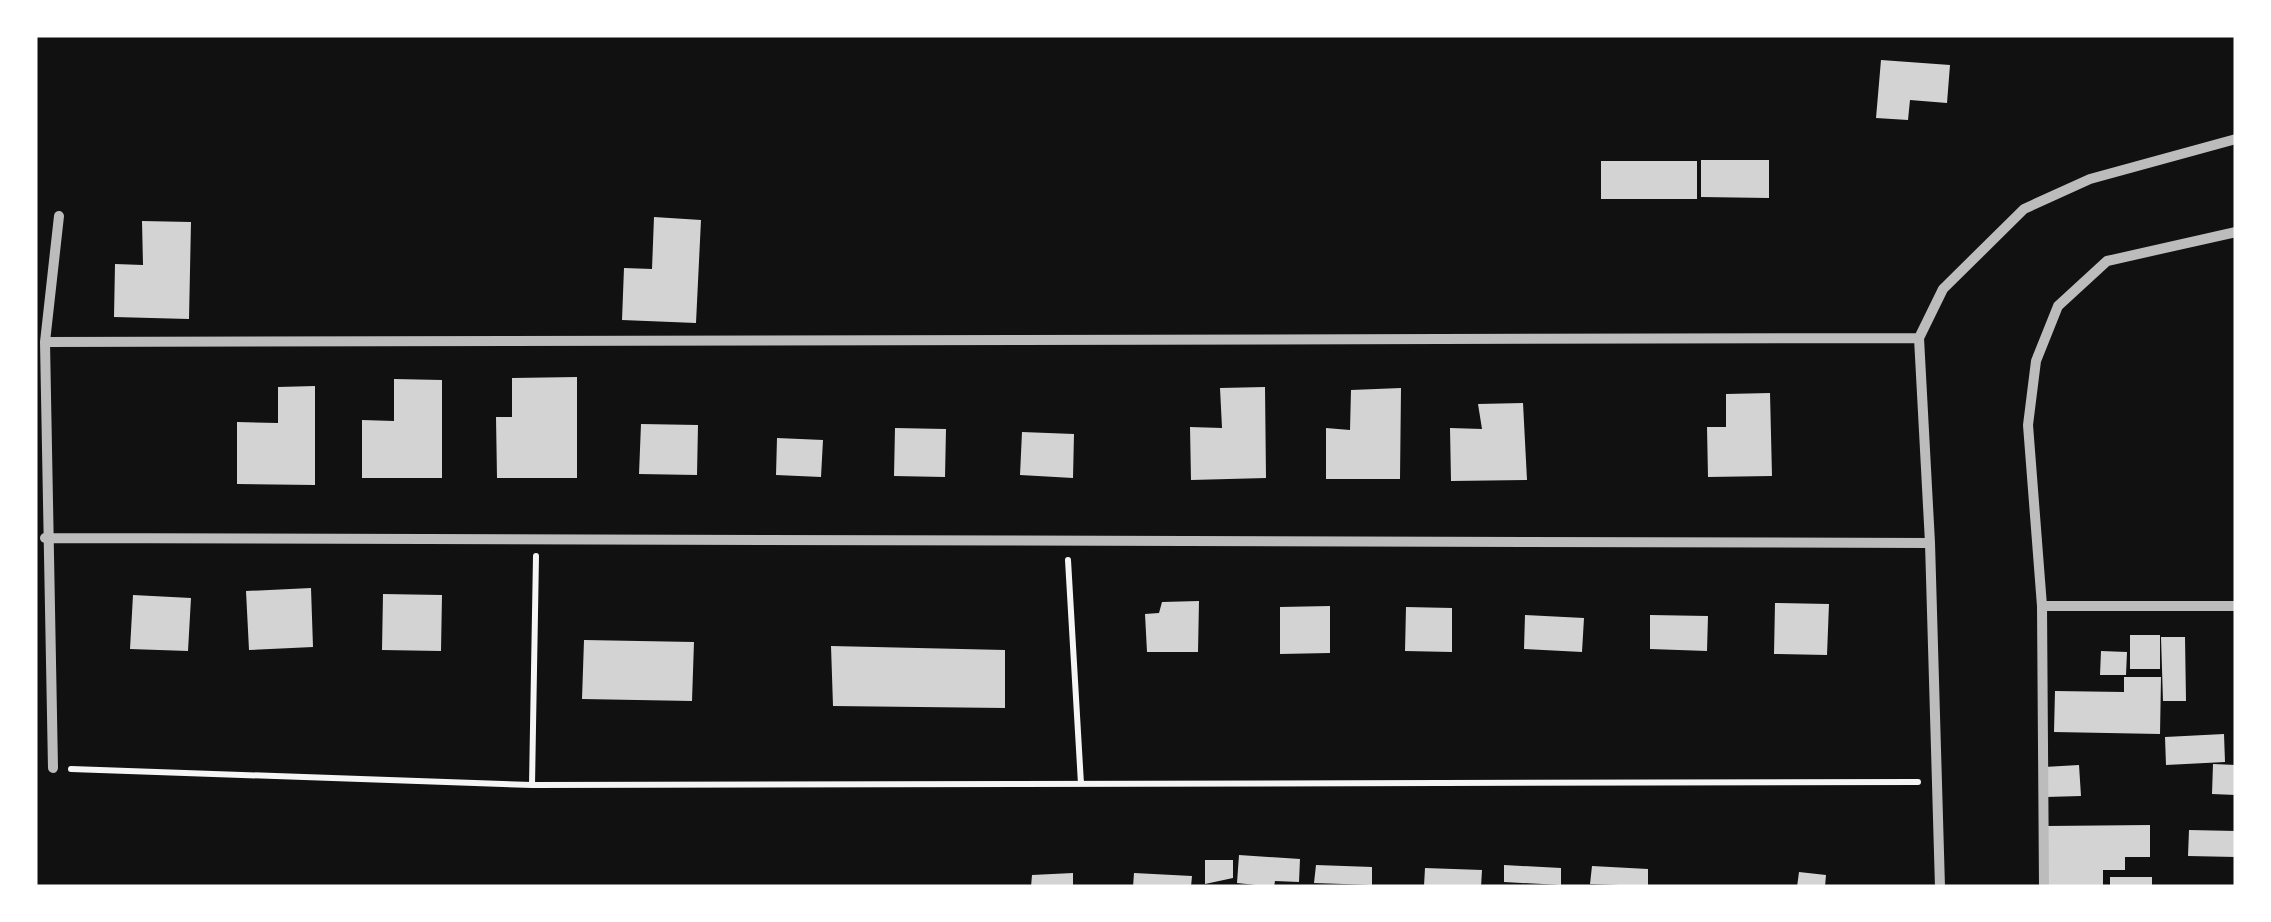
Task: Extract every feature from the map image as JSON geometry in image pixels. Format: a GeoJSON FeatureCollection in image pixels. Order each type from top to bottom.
{"type":"FeatureCollection","features":[{"type":"Feature","properties":{"kind":"street"},"geometry":{"type":"LineString","coordinates":[[1940,887],[1940,782],[1918,338],[1943,289],[2024,209],[2090,178],[2236,139]]}},
{"type":"Feature","properties":{"kind":"street"},"geometry":{"type":"LineString","coordinates":[[53,768],[45,342],[59,216]]}},
{"type":"Feature","properties":{"kind":"street"},"geometry":{"type":"LineString","coordinates":[[2044,887],[2042,606],[2028,426],[2036,361],[2058,306],[2107,260],[2236,232]]}},
{"type":"Feature","properties":{"kind":"street"},"geometry":{"type":"LineString","coordinates":[[45,342],[1918,338]]}},
{"type":"Feature","properties":{"kind":"street"},"geometry":{"type":"LineString","coordinates":[[46,538],[1930,543]]}},
{"type":"Feature","properties":{"kind":"street"},"geometry":{"type":"LineString","coordinates":[[2042,606],[2236,606]]}},
{"type":"Feature","properties":{"kind":"path"},"geometry":{"type":"LineString","coordinates":[[532,785],[537,540]]}},
{"type":"Feature","properties":{"kind":"path"},"geometry":{"type":"LineString","coordinates":[[1067,542],[1082,784]]}},
{"type":"Feature","properties":{"kind":"path"},"geometry":{"type":"LineString","coordinates":[[53,768],[532,785],[1940,782]]}},
{"type":"Feature","properties":{"kind":"building"},"geometry":{"type":"Polygon","coordinates":[[[1881,60],[1950,65],[1947,103],[1910,100],[1908,120],[1876,118],[1881,60]]]}},
{"type":"Feature","properties":{"kind":"building"},"geometry":{"type":"Polygon","coordinates":[[[1701,160],[1769,160],[1769,198],[1701,197],[1701,160]]]}},
{"type":"Feature","properties":{"kind":"building"},"geometry":{"type":"Polygon","coordinates":[[[1601,161],[1697,161],[1697,199],[1601,199],[1601,161]]]}},
{"type":"Feature","properties":{"kind":"building"},"geometry":{"type":"Polygon","coordinates":[[[654,217],[701,220],[696,323],[622,320],[624,268],[652,269],[654,217]]]}},
{"type":"Feature","properties":{"kind":"building"},"geometry":{"type":"Polygon","coordinates":[[[142,221],[191,222],[189,319],[114,317],[115,264],[143,265],[142,221]]]}},
{"type":"Feature","properties":{"kind":"building"},"geometry":{"type":"Polygon","coordinates":[[[577,377],[577,478],[497,478],[496,417],[512,417],[512,378],[577,377]]]}},
{"type":"Feature","properties":{"kind":"building"},"geometry":{"type":"Polygon","coordinates":[[[394,379],[442,380],[442,478],[362,478],[362,420],[394,421],[394,379]]]}},
{"type":"Feature","properties":{"kind":"building"},"geometry":{"type":"Polygon","coordinates":[[[315,386],[315,485],[237,484],[237,422],[278,423],[278,387],[315,386]]]}},
{"type":"Feature","properties":{"kind":"building"},"geometry":{"type":"Polygon","coordinates":[[[1265,387],[1266,478],[1191,480],[1190,427],[1222,428],[1220,388],[1265,387]]]}},
{"type":"Feature","properties":{"kind":"building"},"geometry":{"type":"Polygon","coordinates":[[[1401,388],[1400,479],[1326,479],[1326,428],[1350,430],[1351,390],[1401,388]]]}},
{"type":"Feature","properties":{"kind":"building"},"geometry":{"type":"Polygon","coordinates":[[[1770,393],[1772,476],[1708,477],[1707,427],[1726,427],[1726,394],[1770,393]]]}},
{"type":"Feature","properties":{"kind":"building"},"geometry":{"type":"Polygon","coordinates":[[[1523,403],[1527,480],[1451,481],[1450,428],[1482,429],[1478,404],[1523,403]]]}},
{"type":"Feature","properties":{"kind":"building"},"geometry":{"type":"Polygon","coordinates":[[[641,424],[698,425],[697,475],[639,474],[641,424]]]}},
{"type":"Feature","properties":{"kind":"building"},"geometry":{"type":"Polygon","coordinates":[[[895,428],[946,429],[945,477],[894,476],[895,428]]]}},
{"type":"Feature","properties":{"kind":"building"},"geometry":{"type":"Polygon","coordinates":[[[1022,432],[1074,434],[1073,478],[1020,475],[1022,432]]]}},
{"type":"Feature","properties":{"kind":"building"},"geometry":{"type":"Polygon","coordinates":[[[777,438],[823,440],[821,477],[776,475],[777,438]]]}},
{"type":"Feature","properties":{"kind":"building"},"geometry":{"type":"Polygon","coordinates":[[[311,588],[313,647],[249,650],[246,591],[311,588]]]}},
{"type":"Feature","properties":{"kind":"building"},"geometry":{"type":"Polygon","coordinates":[[[383,594],[442,595],[441,651],[382,650],[383,594]]]}},
{"type":"Feature","properties":{"kind":"building"},"geometry":{"type":"Polygon","coordinates":[[[133,595],[191,598],[188,651],[130,649],[133,595]]]}},
{"type":"Feature","properties":{"kind":"building"},"geometry":{"type":"Polygon","coordinates":[[[1199,601],[1198,652],[1147,652],[1145,614],[1159,613],[1162,602],[1199,601]]]}},
{"type":"Feature","properties":{"kind":"building"},"geometry":{"type":"Polygon","coordinates":[[[1775,603],[1829,604],[1827,655],[1774,654],[1775,603]]]}},
{"type":"Feature","properties":{"kind":"building"},"geometry":{"type":"Polygon","coordinates":[[[1330,606],[1330,653],[1280,654],[1280,607],[1330,606]]]}},
{"type":"Feature","properties":{"kind":"building"},"geometry":{"type":"Polygon","coordinates":[[[1406,607],[1452,608],[1452,652],[1405,651],[1406,607]]]}},
{"type":"Feature","properties":{"kind":"building"},"geometry":{"type":"Polygon","coordinates":[[[1525,615],[1584,618],[1582,652],[1524,649],[1525,615]]]}},
{"type":"Feature","properties":{"kind":"building"},"geometry":{"type":"Polygon","coordinates":[[[1650,615],[1708,616],[1707,651],[1650,649],[1650,615]]]}},
{"type":"Feature","properties":{"kind":"building"},"geometry":{"type":"Polygon","coordinates":[[[2130,635],[2160,635],[2160,669],[2130,669],[2130,635]]]}},
{"type":"Feature","properties":{"kind":"building"},"geometry":{"type":"Polygon","coordinates":[[[2161,637],[2185,637],[2186,701],[2163,701],[2161,637]]]}},
{"type":"Feature","properties":{"kind":"building"},"geometry":{"type":"Polygon","coordinates":[[[584,640],[694,642],[692,701],[582,699],[584,640]]]}},
{"type":"Feature","properties":{"kind":"building"},"geometry":{"type":"Polygon","coordinates":[[[831,646],[1005,650],[1005,708],[833,706],[831,646]]]}},
{"type":"Feature","properties":{"kind":"building"},"geometry":{"type":"Polygon","coordinates":[[[2101,651],[2127,652],[2126,675],[2100,675],[2101,651]]]}},
{"type":"Feature","properties":{"kind":"building"},"geometry":{"type":"Polygon","coordinates":[[[2124,677],[2161,677],[2160,734],[2054,732],[2055,691],[2124,692],[2124,677]]]}},
{"type":"Feature","properties":{"kind":"building"},"geometry":{"type":"Polygon","coordinates":[[[2224,734],[2225,762],[2166,765],[2165,737],[2224,734]]]}},
{"type":"Feature","properties":{"kind":"building"},"geometry":{"type":"Polygon","coordinates":[[[2213,764],[2236,765],[2236,795],[2212,794],[2213,764]]]}},
{"type":"Feature","properties":{"kind":"building"},"geometry":{"type":"Polygon","coordinates":[[[2079,765],[2081,796],[2046,797],[2044,767],[2079,765]]]}},
{"type":"Feature","properties":{"kind":"building"},"geometry":{"type":"Polygon","coordinates":[[[2150,825],[2150,857],[2125,857],[2125,870],[2103,870],[2103,887],[2047,887],[2047,826],[2150,825]]]}},
{"type":"Feature","properties":{"kind":"building"},"geometry":{"type":"Polygon","coordinates":[[[2189,830],[2236,831],[2236,857],[2188,856],[2189,830]]]}},
{"type":"Feature","properties":{"kind":"building"},"geometry":{"type":"Polygon","coordinates":[[[1239,855],[1300,859],[1299,882],[1275,881],[1274,887],[1237,883],[1239,855]]]}},
{"type":"Feature","properties":{"kind":"building"},"geometry":{"type":"Polygon","coordinates":[[[1205,860],[1233,860],[1233,878],[1205,884],[1205,860]]]}},
{"type":"Feature","properties":{"kind":"building"},"geometry":{"type":"Polygon","coordinates":[[[1316,865],[1372,867],[1372,885],[1314,883],[1316,865]]]}},
{"type":"Feature","properties":{"kind":"building"},"geometry":{"type":"Polygon","coordinates":[[[1504,865],[1561,868],[1561,885],[1504,882],[1504,865]]]}},
{"type":"Feature","properties":{"kind":"building"},"geometry":{"type":"Polygon","coordinates":[[[1592,866],[1648,869],[1648,886],[1590,884],[1592,866]]]}},
{"type":"Feature","properties":{"kind":"building"},"geometry":{"type":"Polygon","coordinates":[[[1425,868],[1482,870],[1481,887],[1424,886],[1425,868]]]}},
{"type":"Feature","properties":{"kind":"building"},"geometry":{"type":"Polygon","coordinates":[[[1799,872],[1826,875],[1825,887],[1797,887],[1799,872]]]}},
{"type":"Feature","properties":{"kind":"building"},"geometry":{"type":"Polygon","coordinates":[[[1073,873],[1073,887],[1031,887],[1032,875],[1073,873]]]}},
{"type":"Feature","properties":{"kind":"building"},"geometry":{"type":"Polygon","coordinates":[[[1134,873],[1192,876],[1191,887],[1133,887],[1134,873]]]}},
{"type":"Feature","properties":{"kind":"building"},"geometry":{"type":"Polygon","coordinates":[[[2110,877],[2152,877],[2152,887],[2110,887],[2110,877]]]}}]}
